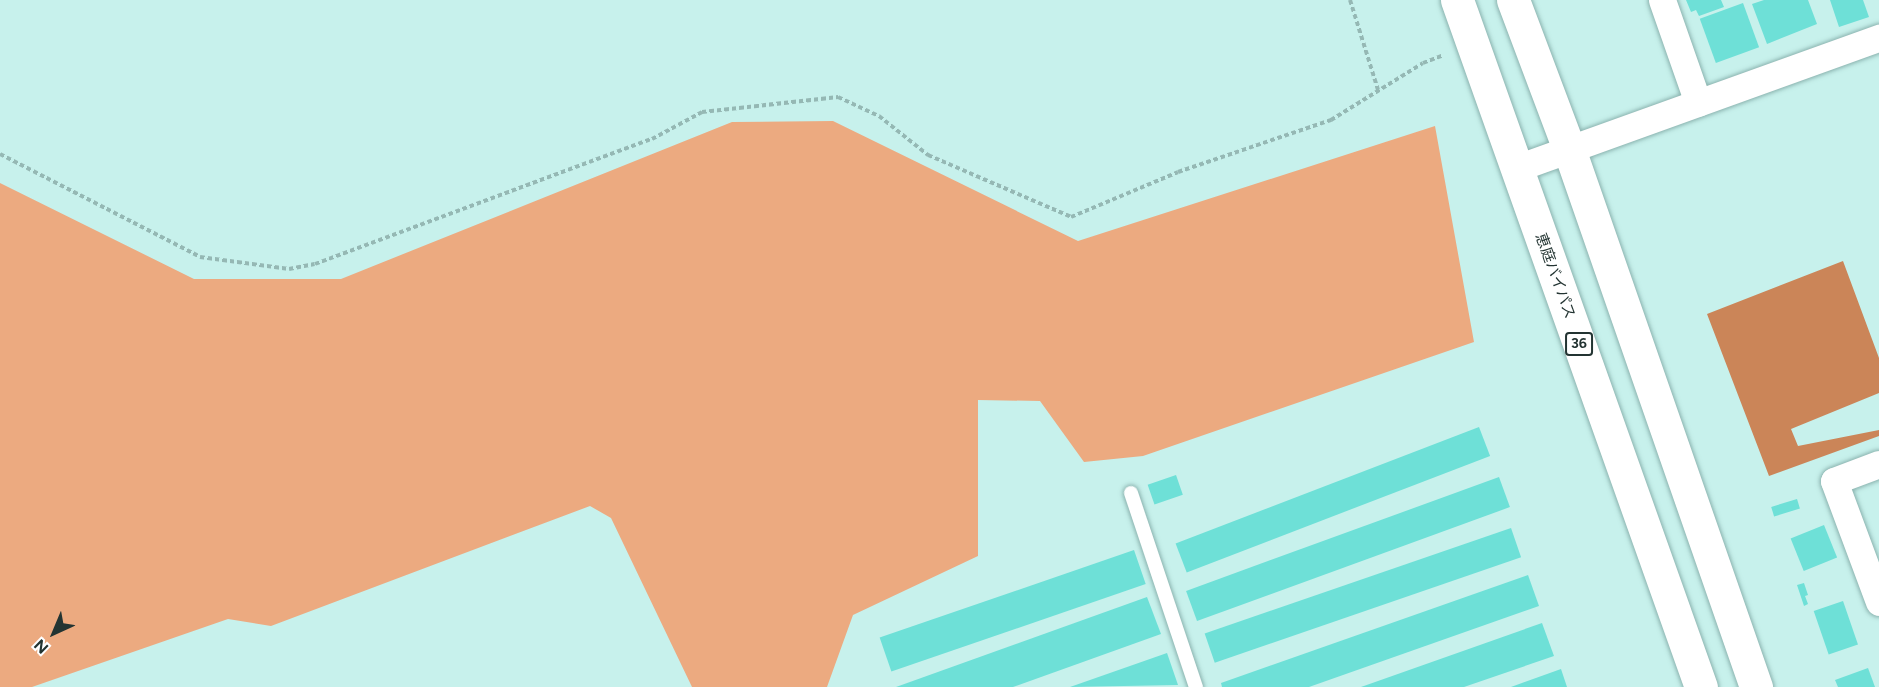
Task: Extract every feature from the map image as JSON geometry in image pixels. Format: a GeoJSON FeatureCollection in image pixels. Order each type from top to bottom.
{"type":"FeatureCollection","features":[{"type":"Feature","properties":{"kind":"highway","name":"恵庭バイパス"},"geometry":{"type":"LineString","coordinates":[[1457,0],[1701,687]]}},
{"type":"Feature","properties":{"kind":"highway"},"geometry":{"type":"LineString","coordinates":[[1513,0],[1569,149],[1756,687]]}},
{"type":"Feature","properties":{"kind":"street"},"geometry":{"type":"LineString","coordinates":[[1662,0],[1698,103]]}},
{"type":"Feature","properties":{"kind":"street"},"geometry":{"type":"LineString","coordinates":[[1516,168],[1879,38]]}},
{"type":"Feature","properties":{"kind":"street"},"geometry":{"type":"LineString","coordinates":[[1879,464],[1834,481],[1879,602]]}},
{"type":"Feature","properties":{"kind":"lane"},"geometry":{"type":"LineString","coordinates":[[1131,493],[1196,687]]}},
{"type":"Feature","properties":{"kind":"path"},"geometry":{"type":"LineString","coordinates":[[1350,0],[1378,90]]}},
{"type":"Feature","properties":{"kind":"path"},"geometry":{"type":"LineString","coordinates":[[0,154],[200,256],[290,269],[315,264],[652,139],[702,112],[838,97],[879,116],[928,155],[1071,217],[1178,172],[1331,120],[1423,63],[1473,45]]}},
{"type":"Feature","properties":{"kind":"shaded area"},"geometry":{"type":"Polygon","coordinates":[[[833,121],[1078,241],[1435,126],[1474,342],[1143,456],[1084,462],[1040,401],[978,400],[978,556],[853,615],[827,687],[692,687],[611,518],[590,506],[271,626],[228,619],[32,687],[0,687],[0,183],[194,279],[341,279],[732,122],[833,121]]]}},
{"type":"Feature","properties":{"kind":"shaded area"},"geometry":{"type":"Polygon","coordinates":[[[1843,261],[1879,358],[1879,393],[1791,429],[1798,446],[1879,430],[1879,436],[1769,476],[1707,314],[1843,261]]]}},
{"type":"Feature","properties":{"kind":"building"},"geometry":{"type":"Polygon","coordinates":[[[1686,0],[1721,0],[1724,7],[1699,16],[1696,10],[1691,12],[1686,0]]]}},
{"type":"Feature","properties":{"kind":"building"},"geometry":{"type":"Polygon","coordinates":[[[1764,0],[1808,0],[1817,24],[1767,44],[1752,4],[1764,0]]]}},
{"type":"Feature","properties":{"kind":"building"},"geometry":{"type":"Polygon","coordinates":[[[1830,0],[1863,0],[1869,17],[1839,27],[1830,0]]]}},
{"type":"Feature","properties":{"kind":"building"},"geometry":{"type":"Polygon","coordinates":[[[1743,3],[1759,47],[1716,63],[1700,19],[1743,3]]]}},
{"type":"Feature","properties":{"kind":"building"},"geometry":{"type":"Polygon","coordinates":[[[1479,427],[1490,456],[1187,572],[1176,543],[1479,427]]]}},
{"type":"Feature","properties":{"kind":"building"},"geometry":{"type":"Polygon","coordinates":[[[1176,475],[1183,495],[1154,505],[1148,485],[1176,475]]]}},
{"type":"Feature","properties":{"kind":"building"},"geometry":{"type":"Polygon","coordinates":[[[1499,477],[1510,507],[1197,621],[1186,591],[1499,477]]]}},
{"type":"Feature","properties":{"kind":"building"},"geometry":{"type":"Polygon","coordinates":[[[1797,499],[1800,509],[1774,516],[1771,507],[1797,499]]]}},
{"type":"Feature","properties":{"kind":"building"},"geometry":{"type":"Polygon","coordinates":[[[1824,525],[1837,557],[1804,571],[1791,538],[1824,525]]]}},
{"type":"Feature","properties":{"kind":"building"},"geometry":{"type":"Polygon","coordinates":[[[1511,528],[1521,557],[1215,663],[1205,633],[1511,528]]]}},
{"type":"Feature","properties":{"kind":"building"},"geometry":{"type":"Polygon","coordinates":[[[1134,550],[1146,584],[891,672],[880,638],[1134,550]]]}},
{"type":"Feature","properties":{"kind":"building"},"geometry":{"type":"Polygon","coordinates":[[[1528,575],[1539,606],[1309,687],[1222,687],[1221,683],[1528,575]]]}},
{"type":"Feature","properties":{"kind":"building"},"geometry":{"type":"Polygon","coordinates":[[[1804,583],[1808,604],[1804,606],[1797,585],[1804,583]]]}},
{"type":"Feature","properties":{"kind":"building"},"geometry":{"type":"Polygon","coordinates":[[[1147,597],[1161,634],[1013,687],[896,687],[1147,597]]]}},
{"type":"Feature","properties":{"kind":"building"},"geometry":{"type":"Polygon","coordinates":[[[1843,601],[1858,644],[1829,655],[1814,611],[1843,601]]]}},
{"type":"Feature","properties":{"kind":"building"},"geometry":{"type":"Polygon","coordinates":[[[1542,623],[1554,656],[1464,687],[1361,687],[1542,623]]]}},
{"type":"Feature","properties":{"kind":"building"},"geometry":{"type":"Polygon","coordinates":[[[1167,653],[1178,685],[1070,687],[1167,653]]]}},
{"type":"Feature","properties":{"kind":"building"},"geometry":{"type":"Polygon","coordinates":[[[1868,668],[1875,687],[1838,687],[1835,680],[1868,668]]]}},
{"type":"Feature","properties":{"kind":"building"},"geometry":{"type":"Polygon","coordinates":[[[1561,669],[1567,687],[1511,687],[1561,669]]]}}]}
